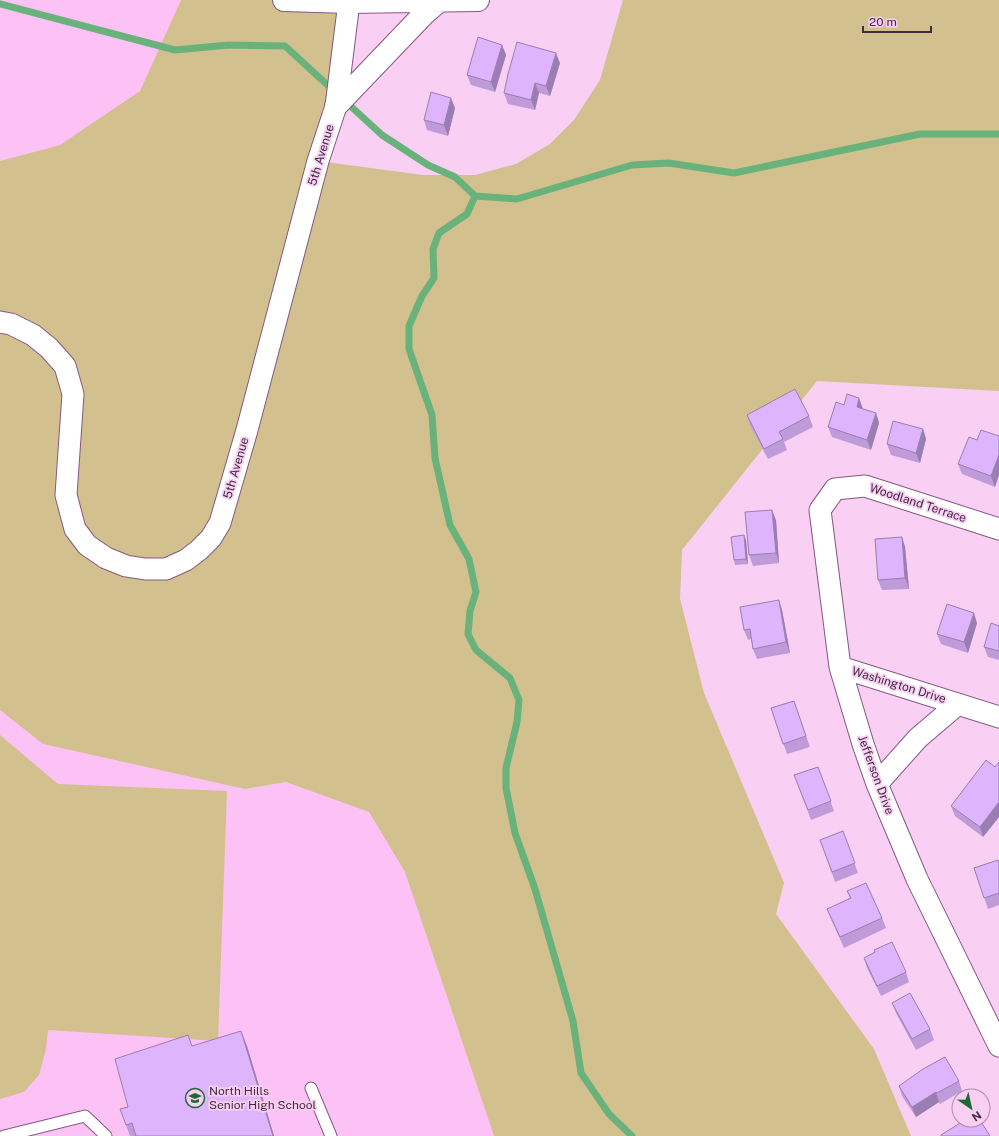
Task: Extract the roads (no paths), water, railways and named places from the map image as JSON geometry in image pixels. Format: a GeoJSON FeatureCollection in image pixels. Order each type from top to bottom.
{"type":"FeatureCollection","features":[{"type":"Feature","properties":{"kind":"street"},"geometry":{"type":"LineString","coordinates":[[284,0],[349,2],[478,0]]}},
{"type":"Feature","properties":{"kind":"street"},"geometry":{"type":"LineString","coordinates":[[336,106],[424,14],[439,1]]}},
{"type":"Feature","properties":{"kind":"street","name":"5th Avenue"},"geometry":{"type":"LineString","coordinates":[[0,322],[11,324],[33,336],[48,348],[65,366],[73,394],[66,495],[75,529],[87,545],[112,561],[126,566],[145,569],[166,569],[186,560],[199,550],[211,538],[220,523],[249,422],[318,161],[336,106],[349,2]]}},
{"type":"Feature","properties":{"kind":"street","name":"Woodland Terrace"},"geometry":{"type":"LineString","coordinates":[[835,490],[865,486],[999,529]]}},
{"type":"Feature","properties":{"kind":"street","name":"Jefferson Drive"},"geometry":{"type":"LineString","coordinates":[[835,490],[820,510],[840,667],[863,744],[877,784],[917,879],[999,1046]]}},
{"type":"Feature","properties":{"kind":"street","name":"Washington Drive"},"geometry":{"type":"LineString","coordinates":[[840,667],[999,717]]}},
{"type":"Feature","properties":{"kind":"street","name":"Washington Drive"},"geometry":{"type":"LineString","coordinates":[[877,784],[918,738],[958,704]]}},
{"type":"Feature","properties":{"kind":"lane"},"geometry":{"type":"LineString","coordinates":[[311,1088],[331,1136]]}},
{"type":"Feature","properties":{"kind":"lane"},"geometry":{"type":"LineString","coordinates":[[4,1136],[42,1125],[85,1116],[106,1136]]}},
{"type":"Feature","properties":{"kind":"waterway"},"geometry":{"type":"LineString","coordinates":[[0,4],[175,50],[229,45],[285,46],[334,91]]}},
{"type":"Feature","properties":{"kind":"waterway"},"geometry":{"type":"LineString","coordinates":[[345,101],[382,135],[428,165],[455,177],[475,196],[517,199],[632,165],[669,163],[734,173],[920,134],[999,134]]}},
{"type":"Feature","properties":{"kind":"waterway"},"geometry":{"type":"LineString","coordinates":[[475,196],[467,214],[439,233],[433,249],[434,278],[422,296],[409,326],[409,349],[432,415],[435,458],[450,525],[469,559],[476,592],[470,611],[468,634],[476,650],[510,678],[519,700],[517,722],[506,768],[506,788],[515,833],[535,889],[573,1021],[581,1073],[609,1114],[632,1136]]}},
{"type":"Feature","properties":{"kind":"place","name":"North Hills Senior High School"},"geometry":{"type":"Point","coordinates":[195,1098]}}]}
